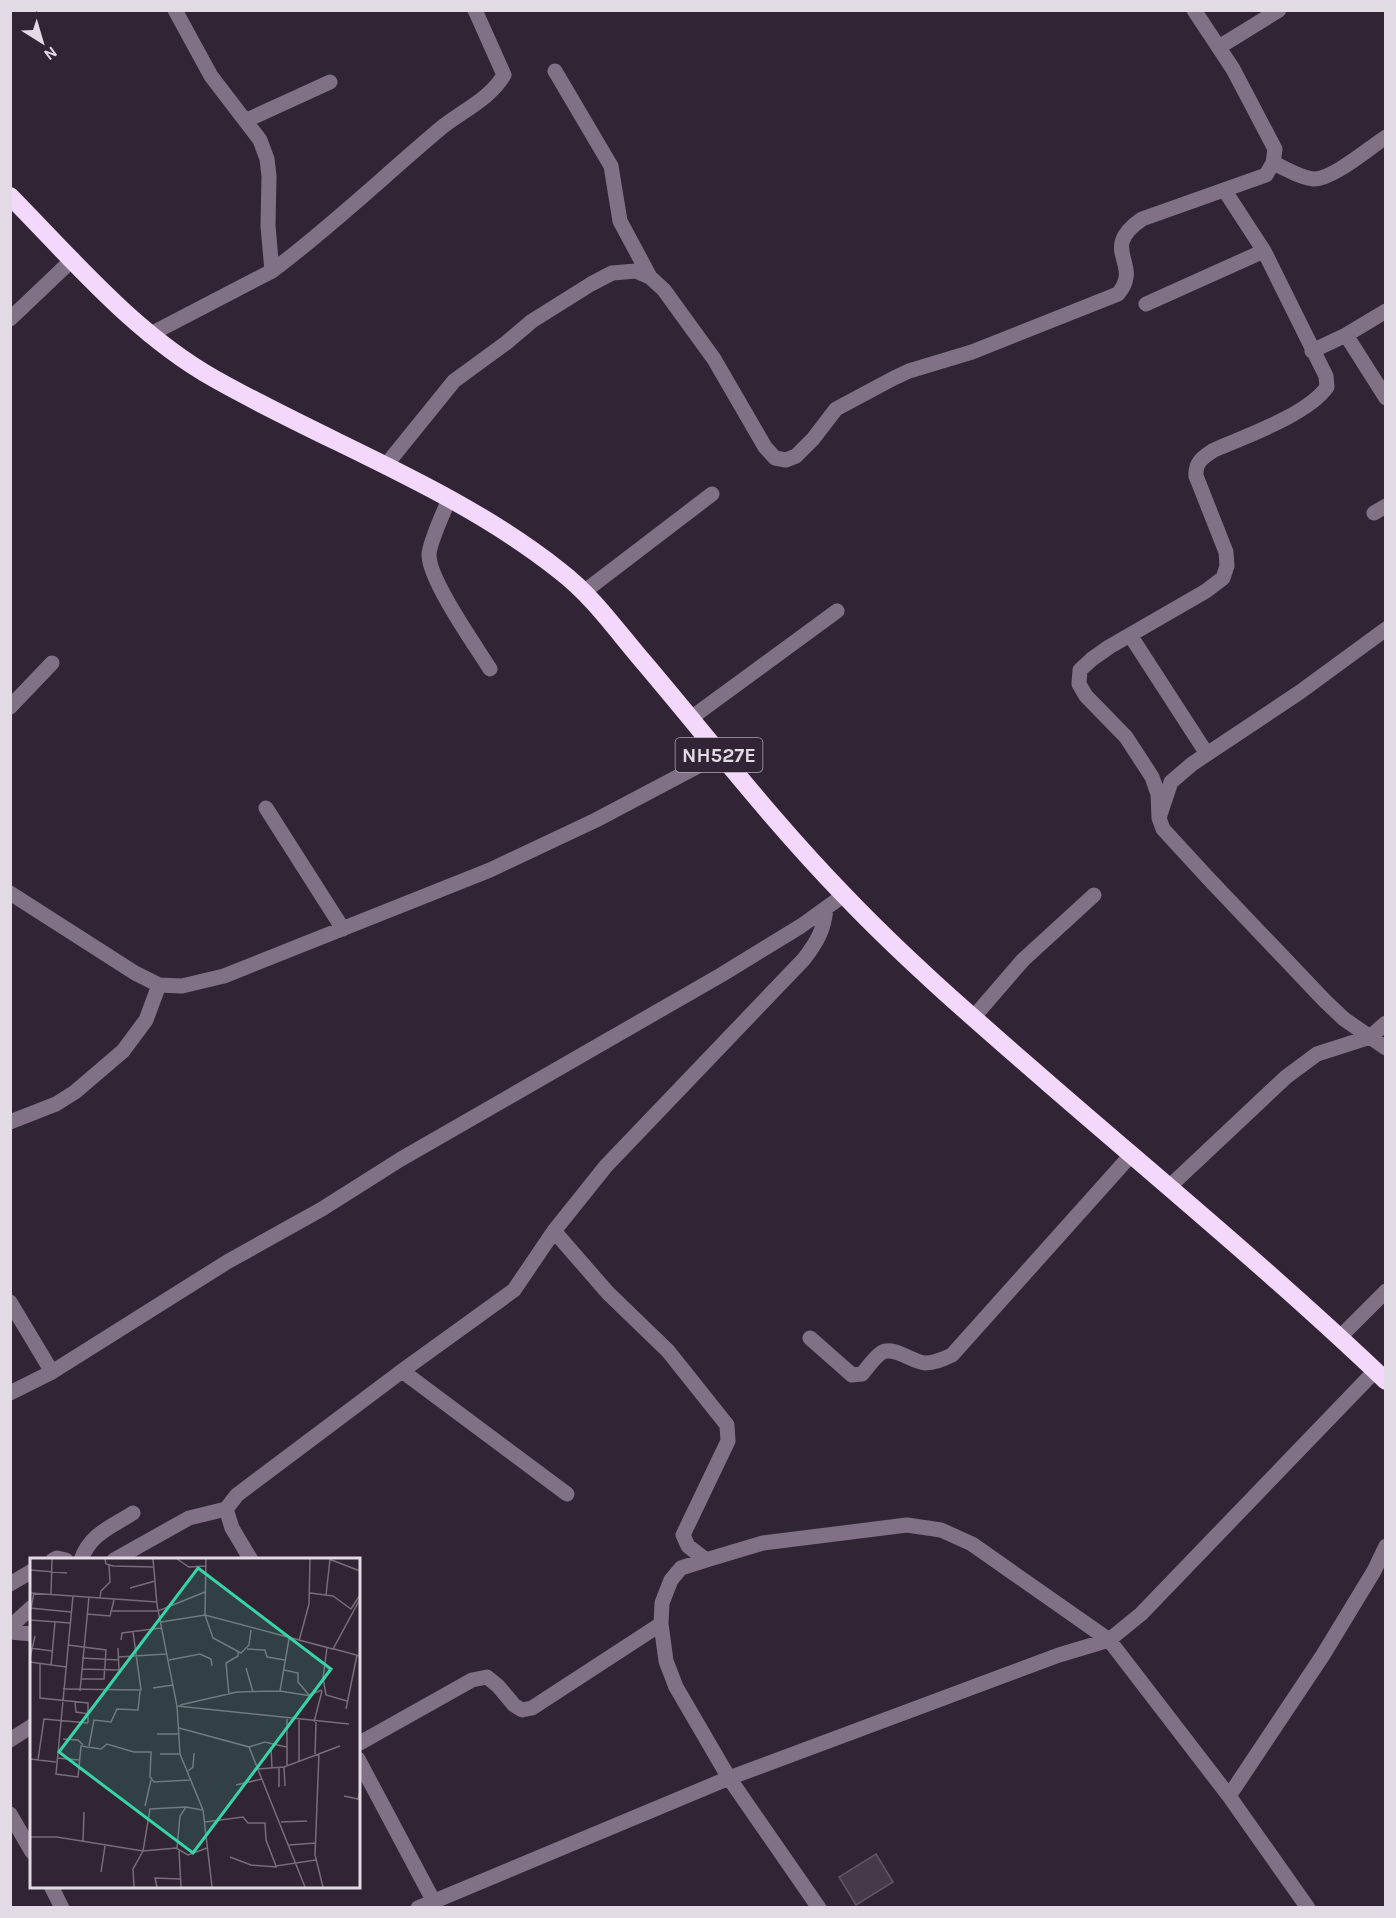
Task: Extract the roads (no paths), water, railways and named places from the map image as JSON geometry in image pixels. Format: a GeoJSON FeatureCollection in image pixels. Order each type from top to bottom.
{"type":"FeatureCollection","features":[{"type":"Feature","properties":{"kind":"highway","name":"NH527E"},"geometry":{"type":"LineString","coordinates":[[10,196],[149,335],[213,378],[449,499],[531,549],[585,591],[719,755],[844,895],[945,994],[1169,1187],[1380,1376]]}},
{"type":"Feature","properties":{"kind":"street"},"geometry":{"type":"LineString","coordinates":[[175,10],[211,76],[247,120],[260,140],[267,159],[269,176],[268,226],[272,271]]}},
{"type":"Feature","properties":{"kind":"street"},"geometry":{"type":"LineString","coordinates":[[149,335],[272,271],[320,233],[379,180],[491,92],[504,75],[476,10]]}},
{"type":"Feature","properties":{"kind":"street"},"geometry":{"type":"LineString","coordinates":[[386,465],[446,389],[532,321],[612,273],[636,271],[650,278],[664,290],[714,359],[765,447],[775,458],[786,460],[796,456],[813,439],[836,409],[885,382],[909,371],[972,352],[1118,294],[1125,286],[1127,273],[1120,246],[1123,236],[1130,228],[1142,219],[1266,176],[1273,163],[1275,149],[1233,69],[1194,10]]}},
{"type":"Feature","properties":{"kind":"street"},"geometry":{"type":"LineString","coordinates":[[1219,47],[1280,10]]}},
{"type":"Feature","properties":{"kind":"street"},"geometry":{"type":"LineString","coordinates":[[555,70],[611,166],[620,221],[650,278]]}},
{"type":"Feature","properties":{"kind":"street"},"geometry":{"type":"LineString","coordinates":[[247,120],[330,82]]}},
{"type":"Feature","properties":{"kind":"street"},"geometry":{"type":"LineString","coordinates":[[1273,163],[1311,179],[1320,178],[1348,163],[1386,137]]}},
{"type":"Feature","properties":{"kind":"street"},"geometry":{"type":"LineString","coordinates":[[1225,191],[1264,251],[1326,376],[1327,387],[1320,396],[1301,410],[1214,450],[1202,458],[1196,467],[1196,476],[1226,552],[1227,566],[1223,578],[1206,591],[1092,659],[1080,670],[1080,684],[1086,696],[1126,737],[1144,764],[1158,794],[1159,818],[1163,829],[1325,1001],[1344,1019],[1386,1048]]}},
{"type":"Feature","properties":{"kind":"street"},"geometry":{"type":"LineString","coordinates":[[1146,304],[1264,251]]}},
{"type":"Feature","properties":{"kind":"street"},"geometry":{"type":"LineString","coordinates":[[10,319],[73,259]]}},
{"type":"Feature","properties":{"kind":"street"},"geometry":{"type":"LineString","coordinates":[[1312,351],[1346,335],[1386,311]]}},
{"type":"Feature","properties":{"kind":"street"},"geometry":{"type":"LineString","coordinates":[[1346,335],[1385,398]]}},
{"type":"Feature","properties":{"kind":"street"},"geometry":{"type":"LineString","coordinates":[[585,591],[712,494]]}},
{"type":"Feature","properties":{"kind":"street"},"geometry":{"type":"LineString","coordinates":[[449,499],[429,553],[430,566],[437,582],[490,669]]}},
{"type":"Feature","properties":{"kind":"street"},"geometry":{"type":"LineString","coordinates":[[691,718],[837,611]]}},
{"type":"Feature","properties":{"kind":"street"},"geometry":{"type":"LineString","coordinates":[[1159,818],[1171,782],[1192,764],[1300,692],[1386,629]]}},
{"type":"Feature","properties":{"kind":"street"},"geometry":{"type":"LineString","coordinates":[[1130,635],[1207,754]]}},
{"type":"Feature","properties":{"kind":"street"},"geometry":{"type":"LineString","coordinates":[[10,707],[52,663]]}},
{"type":"Feature","properties":{"kind":"street"},"geometry":{"type":"LineString","coordinates":[[10,893],[135,973],[159,985],[182,986],[224,976],[490,870],[596,820],[719,755]]}},
{"type":"Feature","properties":{"kind":"street"},"geometry":{"type":"LineString","coordinates":[[266,808],[343,929]]}},
{"type":"Feature","properties":{"kind":"street"},"geometry":{"type":"LineString","coordinates":[[10,1393],[52,1372],[227,1262],[322,1209],[401,1159],[722,975],[801,926],[844,895]]}},
{"type":"Feature","properties":{"kind":"street"},"geometry":{"type":"LineString","coordinates":[[973,1018],[1023,960],[1094,895]]}},
{"type":"Feature","properties":{"kind":"street"},"geometry":{"type":"LineString","coordinates":[[118,1558],[189,1518],[226,1509],[237,1495],[254,1482],[514,1290],[554,1231],[606,1166],[804,959],[819,940],[825,923],[826,908]]}},
{"type":"Feature","properties":{"kind":"street"},"geometry":{"type":"LineString","coordinates":[[10,1122],[56,1104],[75,1092],[123,1051],[146,1020],[159,985]]}},
{"type":"Feature","properties":{"kind":"street"},"geometry":{"type":"LineString","coordinates":[[1169,1187],[1286,1077],[1317,1054],[1370,1037],[1386,1023]]}},
{"type":"Feature","properties":{"kind":"street"},"geometry":{"type":"LineString","coordinates":[[810,1338],[852,1375],[862,1374],[880,1353],[886,1351],[892,1351],[924,1363],[937,1362],[952,1355],[1131,1155]]}},
{"type":"Feature","properties":{"kind":"street"},"geometry":{"type":"LineString","coordinates":[[554,1231],[608,1293],[668,1351],[727,1425],[728,1441],[683,1535],[688,1546],[706,1560]]}},
{"type":"Feature","properties":{"kind":"street"},"geometry":{"type":"LineString","coordinates":[[1339,1338],[1386,1291]]}},
{"type":"Feature","properties":{"kind":"street"},"geometry":{"type":"LineString","coordinates":[[10,1302],[52,1372]]}},
{"type":"Feature","properties":{"kind":"street"},"geometry":{"type":"LineString","coordinates":[[402,1371],[567,1494]]}},
{"type":"Feature","properties":{"kind":"street"},"geometry":{"type":"LineString","coordinates":[[418,1908],[729,1778],[1059,1655],[1109,1640],[1141,1614],[1380,1376]]}},
{"type":"Feature","properties":{"kind":"street"},"geometry":{"type":"LineString","coordinates":[[226,1509],[232,1528],[250,1558]]}},
{"type":"Feature","properties":{"kind":"street"},"geometry":{"type":"LineString","coordinates":[[82,1558],[88,1543],[133,1513]]}},
{"type":"Feature","properties":{"kind":"street"},"geometry":{"type":"LineString","coordinates":[[819,1908],[729,1778],[676,1687],[666,1661],[660,1624],[662,1603],[671,1580],[681,1568],[763,1543],[907,1524],[941,1530],[972,1544],[1109,1640],[1229,1796],[1308,1908]]}},
{"type":"Feature","properties":{"kind":"street"},"geometry":{"type":"LineString","coordinates":[[1229,1796],[1323,1655],[1374,1571],[1386,1546]]}},
{"type":"Feature","properties":{"kind":"street"},"geometry":{"type":"LineString","coordinates":[[10,1584],[30,1572]]}},
{"type":"Feature","properties":{"kind":"street"},"geometry":{"type":"LineString","coordinates":[[10,1627],[30,1609]]}},
{"type":"Feature","properties":{"kind":"street"},"geometry":{"type":"LineString","coordinates":[[360,1743],[471,1680],[487,1677],[514,1705],[522,1710],[532,1708],[660,1624]]}},
{"type":"Feature","properties":{"kind":"street"},"geometry":{"type":"LineString","coordinates":[[10,1632],[30,1634]]}},
{"type":"Feature","properties":{"kind":"street"},"geometry":{"type":"LineString","coordinates":[[10,1740],[30,1727]]}},
{"type":"Feature","properties":{"kind":"street"},"geometry":{"type":"LineString","coordinates":[[360,1763],[433,1900]]}},
{"type":"Feature","properties":{"kind":"street"},"geometry":{"type":"LineString","coordinates":[[10,1814],[30,1849]]}},
{"type":"Feature","properties":{"kind":"street"},"geometry":{"type":"LineString","coordinates":[[52,1888],[62,1908]]}}]}
